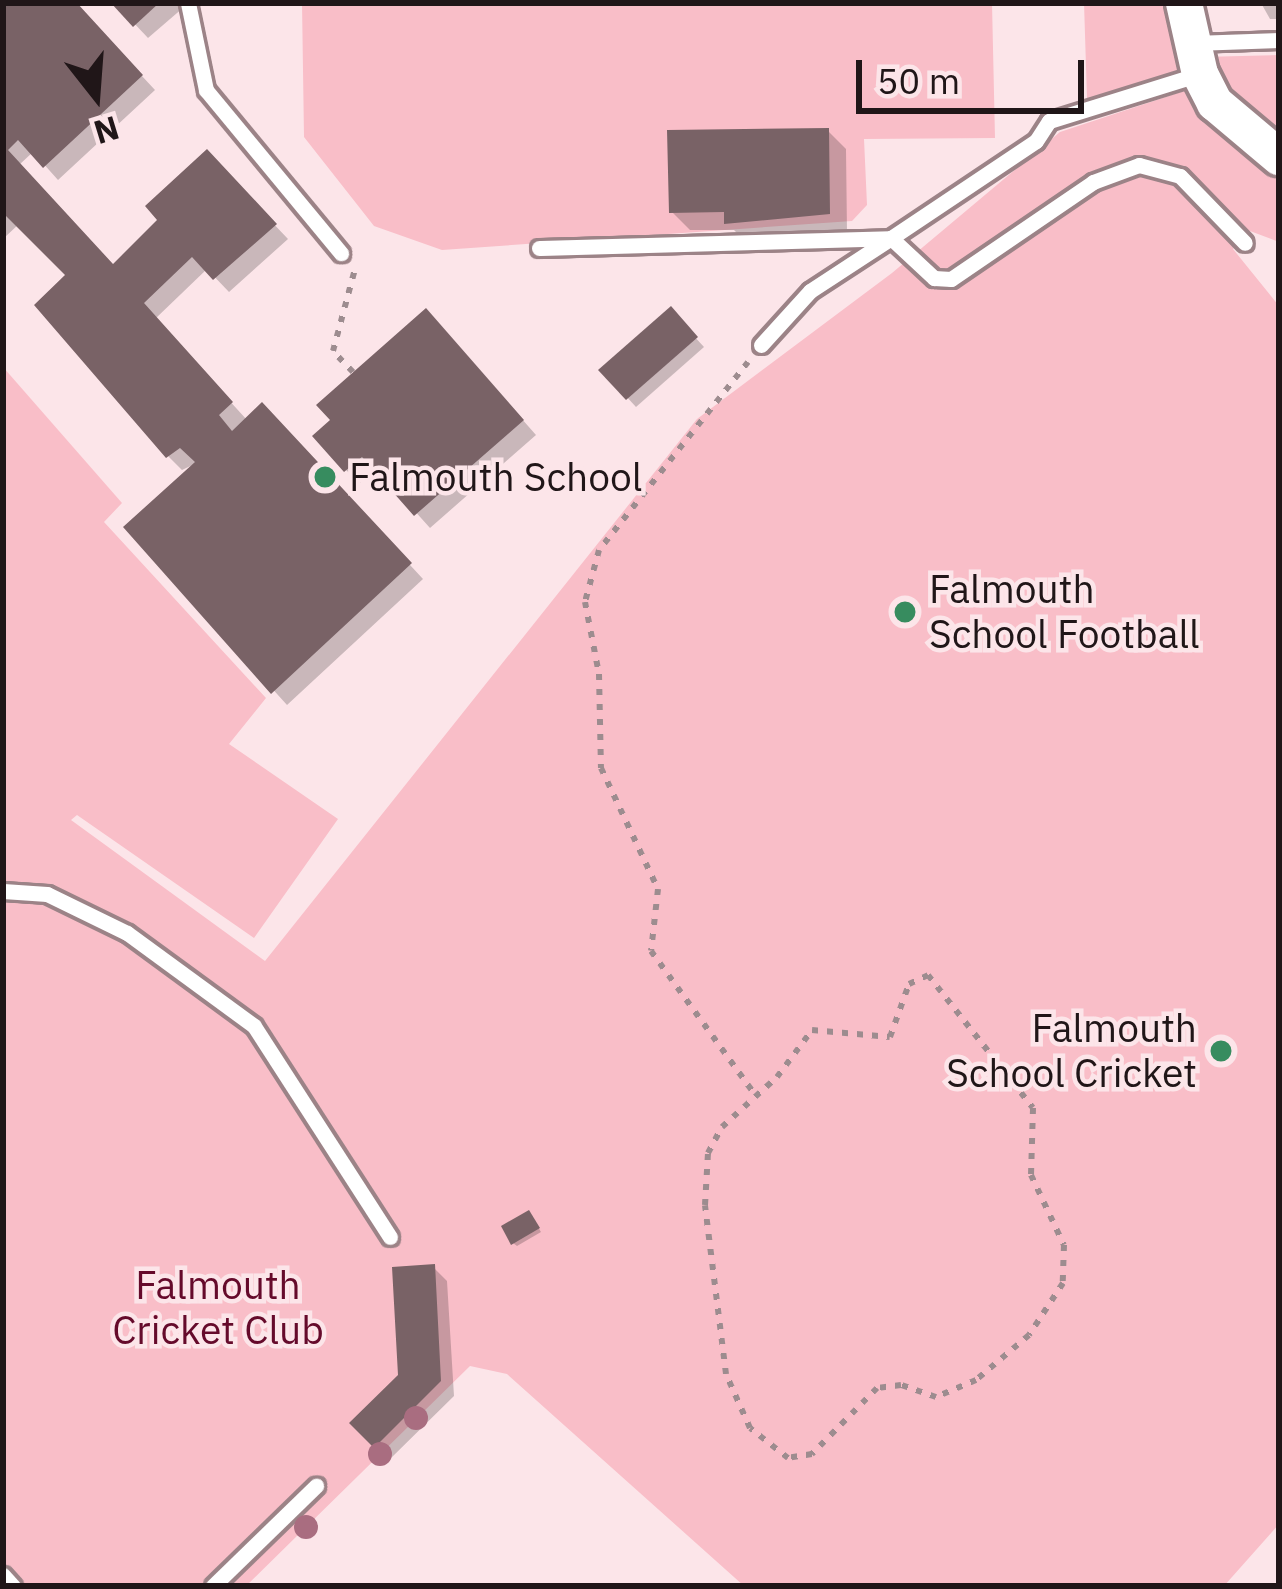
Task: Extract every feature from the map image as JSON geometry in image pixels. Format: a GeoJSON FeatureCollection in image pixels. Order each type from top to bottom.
{"type":"FeatureCollection","features":[{"type":"Feature","properties":{"kind":"street"},"geometry":{"type":"LineString","coordinates":[[1184,3],[1196,58],[1270,149]]}},
{"type":"Feature","properties":{"kind":"lane"},"geometry":{"type":"LineString","coordinates":[[188,3],[206,90],[341,253]]}},
{"type":"Feature","properties":{"kind":"lane"},"geometry":{"type":"LineString","coordinates":[[761,345],[810,291],[1036,141],[1049,121],[1196,58],[1279,40]]}},
{"type":"Feature","properties":{"kind":"lane"},"geometry":{"type":"LineString","coordinates":[[538,248],[891,238],[929,274],[951,279],[1093,182],[1149,165],[1180,176],[1245,243]]}},
{"type":"Feature","properties":{"kind":"lane"},"geometry":{"type":"LineString","coordinates":[[3,891],[46,894],[128,933],[254,1026],[390,1237]]}},
{"type":"Feature","properties":{"kind":"lane"},"geometry":{"type":"LineString","coordinates":[[213,1586],[316,1486]]}},
{"type":"Feature","properties":{"kind":"lane"},"geometry":{"type":"LineString","coordinates":[[3,1575],[13,1586]]}},
{"type":"Feature","properties":{"kind":"path"},"geometry":{"type":"LineString","coordinates":[[341,253],[360,274],[333,351],[353,372]]}},
{"type":"Feature","properties":{"kind":"path"},"geometry":{"type":"LineString","coordinates":[[756,1096],[651,951],[658,889],[604,782],[585,602],[599,550],[761,345]]}},
{"type":"Feature","properties":{"kind":"path"},"geometry":{"type":"LineString","coordinates":[[928,975],[1033,1108],[1031,1175],[1064,1245],[1056,1299],[993,1367],[936,1397],[901,1385],[877,1388],[800,1459],[776,1452],[750,1428],[720,1339],[705,1171],[722,1126],[756,1096],[817,1026],[876,1041],[890,1037],[909,984],[928,975]]}},
{"type":"Feature","properties":{"kind":"green space"},"geometry":{"type":"Polygon","coordinates":[[[302,3],[992,3],[995,138],[864,139],[867,205],[852,221],[442,250],[374,226],[304,137],[302,3]]]}},
{"type":"Feature","properties":{"kind":"green space"},"geometry":{"type":"Polygon","coordinates":[[[1084,3],[1181,3],[1194,67],[1087,99],[1084,3]]]}},
{"type":"Feature","properties":{"kind":"green space"},"geometry":{"type":"Polygon","coordinates":[[[1279,55],[1279,141],[1267,138],[1201,57],[1279,55]]]}},
{"type":"Feature","properties":{"kind":"green space","name":"Falmouth Cricket Club"},"geometry":{"type":"Polygon","coordinates":[[[1202,85],[1279,161],[1279,242],[1250,231],[1233,249],[1279,306],[1279,1524],[1224,1586],[744,1586],[507,1374],[470,1366],[246,1586],[3,1586],[3,367],[122,503],[104,522],[266,698],[229,744],[338,819],[254,938],[77,815],[71,820],[265,961],[697,419],[892,273],[1060,132],[1202,85]]]}},
{"type":"Feature","properties":{"kind":"building"},"geometry":{"type":"Polygon","coordinates":[[[3,3],[77,3],[143,75],[43,168],[18,140],[8,150],[113,264],[157,220],[145,206],[207,149],[277,224],[213,280],[192,257],[144,303],[233,402],[219,415],[232,431],[262,402],[412,563],[271,694],[123,527],[195,462],[180,448],[166,458],[34,305],[65,275],[3,213],[3,3]]]}},
{"type":"Feature","properties":{"kind":"building"},"geometry":{"type":"Polygon","coordinates":[[[111,3],[159,3],[133,27],[111,3]]]}},
{"type":"Feature","properties":{"kind":"building"},"geometry":{"type":"Polygon","coordinates":[[[829,128],[830,214],[724,224],[724,212],[669,213],[667,130],[829,128]]]}},
{"type":"Feature","properties":{"kind":"building"},"geometry":{"type":"Polygon","coordinates":[[[671,306],[698,337],[626,400],[598,370],[671,306]]]}},
{"type":"Feature","properties":{"kind":"building"},"geometry":{"type":"Polygon","coordinates":[[[426,308],[524,420],[414,516],[362,457],[344,472],[312,436],[330,420],[316,405],[426,308]]]}},
{"type":"Feature","properties":{"kind":"building"},"geometry":{"type":"Polygon","coordinates":[[[529,1210],[540,1228],[511,1245],[501,1226],[529,1210]]]}},
{"type":"Feature","properties":{"kind":"building"},"geometry":{"type":"Polygon","coordinates":[[[435,1264],[441,1381],[374,1448],[349,1423],[398,1375],[392,1267],[435,1264]]]}},
{"type":"Feature","properties":{"kind":"place","name":"Falmouth School"},"geometry":{"type":"Point","coordinates":[325,477]}},
{"type":"Feature","properties":{"kind":"place","name":"Falmouth School Football"},"geometry":{"type":"Point","coordinates":[905,612]}},
{"type":"Feature","properties":{"kind":"place","name":"Falmouth School Cricket"},"geometry":{"type":"Point","coordinates":[1221,1051]}}]}
